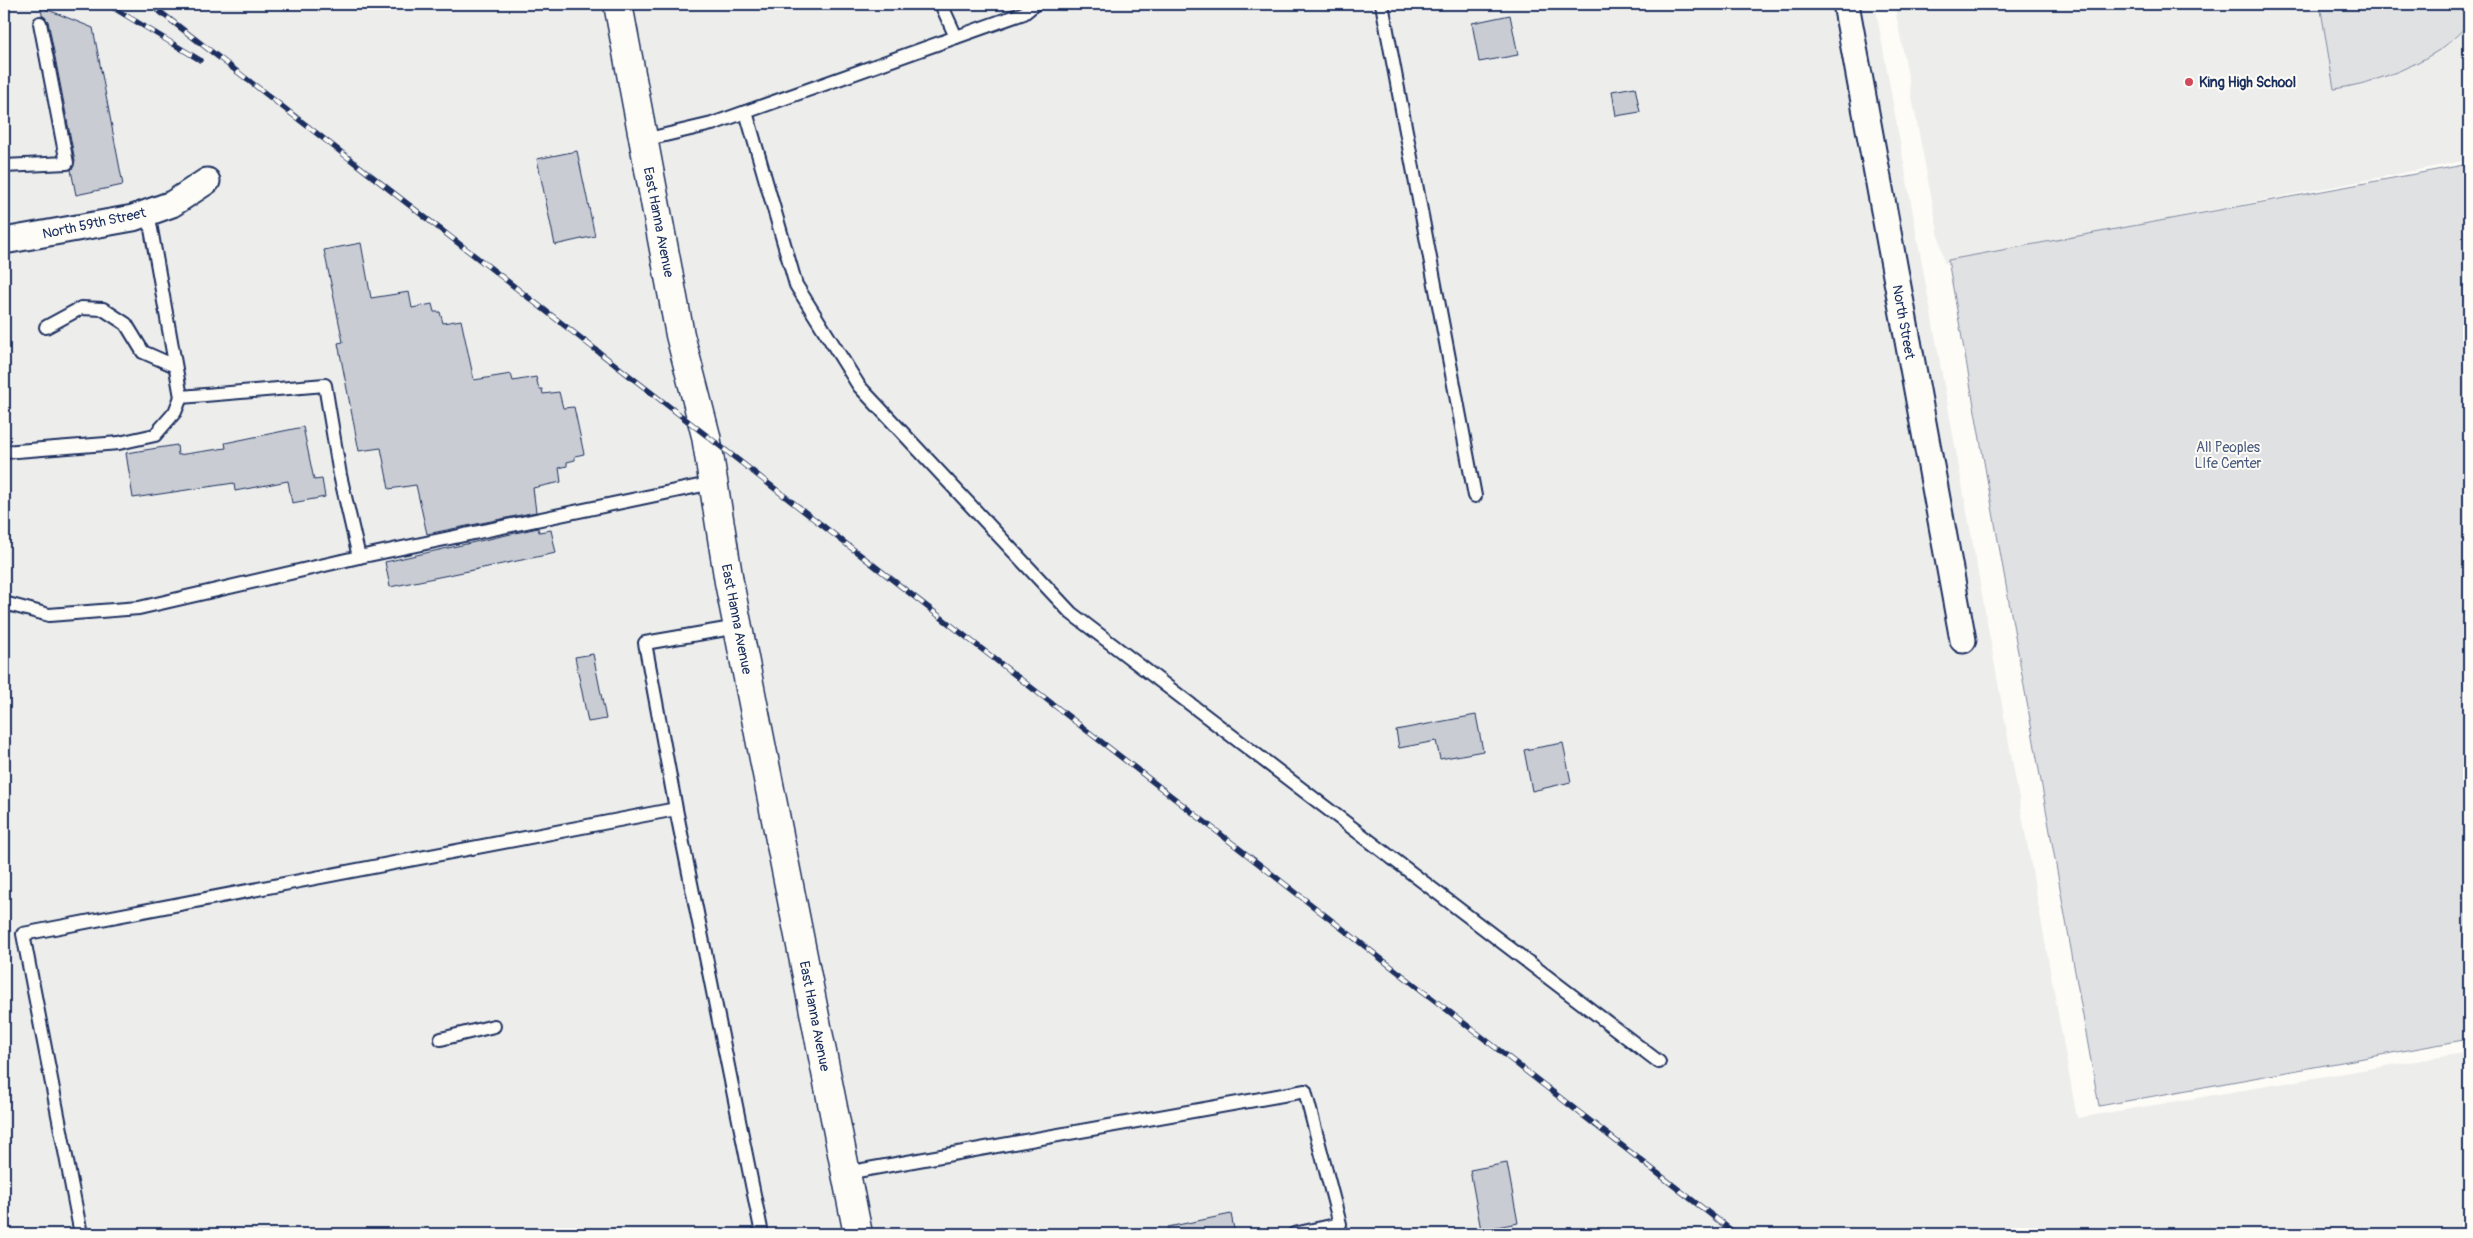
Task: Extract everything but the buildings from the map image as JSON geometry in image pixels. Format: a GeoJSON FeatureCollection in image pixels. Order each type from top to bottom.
{"type":"FeatureCollection","features":[{"type":"Feature","properties":{"kind":"street","name":"East Hanna Avenue"},"geometry":{"type":"LineString","coordinates":[[618,4],[680,335],[706,436],[738,627],[858,1234]]}},
{"type":"Feature","properties":{"kind":"street","name":"North Street"},"geometry":{"type":"LineString","coordinates":[[1846,4],[1963,640]]}},
{"type":"Feature","properties":{"kind":"street","name":"North 59th Street"},"geometry":{"type":"LineString","coordinates":[[4,241],[133,218],[172,204],[207,181]]}},
{"type":"Feature","properties":{"kind":"lane"},"geometry":{"type":"LineString","coordinates":[[941,4],[956,37]]}},
{"type":"Feature","properties":{"kind":"lane"},"geometry":{"type":"LineString","coordinates":[[644,140],[712,124],[1024,13],[1035,4]]}},
{"type":"Feature","properties":{"kind":"lane"},"geometry":{"type":"LineString","coordinates":[[1382,4],[1475,496]]}},
{"type":"Feature","properties":{"kind":"lane"},"geometry":{"type":"LineString","coordinates":[[4,166],[67,163],[40,23]]}},
{"type":"Feature","properties":{"kind":"lane"},"geometry":{"type":"LineString","coordinates":[[746,112],[796,284],[859,386],[1071,613],[1659,1062]]}},
{"type":"Feature","properties":{"kind":"lane"},"geometry":{"type":"LineString","coordinates":[[4,452],[120,443],[155,435],[175,412],[181,397],[148,212]]}},
{"type":"Feature","properties":{"kind":"lane"},"geometry":{"type":"LineString","coordinates":[[46,327],[81,308],[104,309],[126,324],[143,352],[175,366]]}},
{"type":"Feature","properties":{"kind":"lane"},"geometry":{"type":"LineString","coordinates":[[181,397],[325,385],[340,475],[359,557]]}},
{"type":"Feature","properties":{"kind":"lane"},"geometry":{"type":"LineString","coordinates":[[4,603],[49,615],[139,608],[359,557],[713,483]]}},
{"type":"Feature","properties":{"kind":"lane"},"geometry":{"type":"LineString","coordinates":[[738,627],[645,643],[676,809],[762,1234]]}},
{"type":"Feature","properties":{"kind":"lane"},"geometry":{"type":"LineString","coordinates":[[80,1234],[23,934],[676,809]]}},
{"type":"Feature","properties":{"kind":"lane"},"geometry":{"type":"LineString","coordinates":[[440,1038],[494,1026]]}},
{"type":"Feature","properties":{"kind":"lane"},"geometry":{"type":"LineString","coordinates":[[846,1173],[1305,1091],[1340,1224],[1294,1234]]}},
{"type":"Feature","properties":{"kind":"shaded area"},"geometry":{"type":"Polygon","coordinates":[[[4,4],[1875,4],[2077,1118],[2469,1052],[2469,1234],[4,1234],[4,4]]]}},
{"type":"Feature","properties":{"kind":"shaded area","name":"King High School"},"geometry":{"type":"Polygon","coordinates":[[[1894,4],[2469,4],[2469,160],[1944,263],[1894,4]]]}},
{"type":"Feature","properties":{"kind":"green space"},"geometry":{"type":"Polygon","coordinates":[[[2320,4],[2469,4],[2469,24],[2440,49],[2412,65],[2374,80],[2334,89],[2320,4]]]}},
{"type":"Feature","properties":{"kind":"green space","name":"All Peoples LIfe Center"},"geometry":{"type":"Polygon","coordinates":[[[2469,164],[2469,1039],[2099,1106],[1948,260],[2469,164]]]}},
{"type":"Feature","properties":{"kind":"railway"},"geometry":{"type":"LineString","coordinates":[[107,4],[200,60]]}},
{"type":"Feature","properties":{"kind":"railway"},"geometry":{"type":"LineString","coordinates":[[150,4],[1736,1234]]}},
{"type":"Feature","properties":{"kind":"place","name":"King High School"},"geometry":{"type":"Point","coordinates":[2189,82]}}]}
